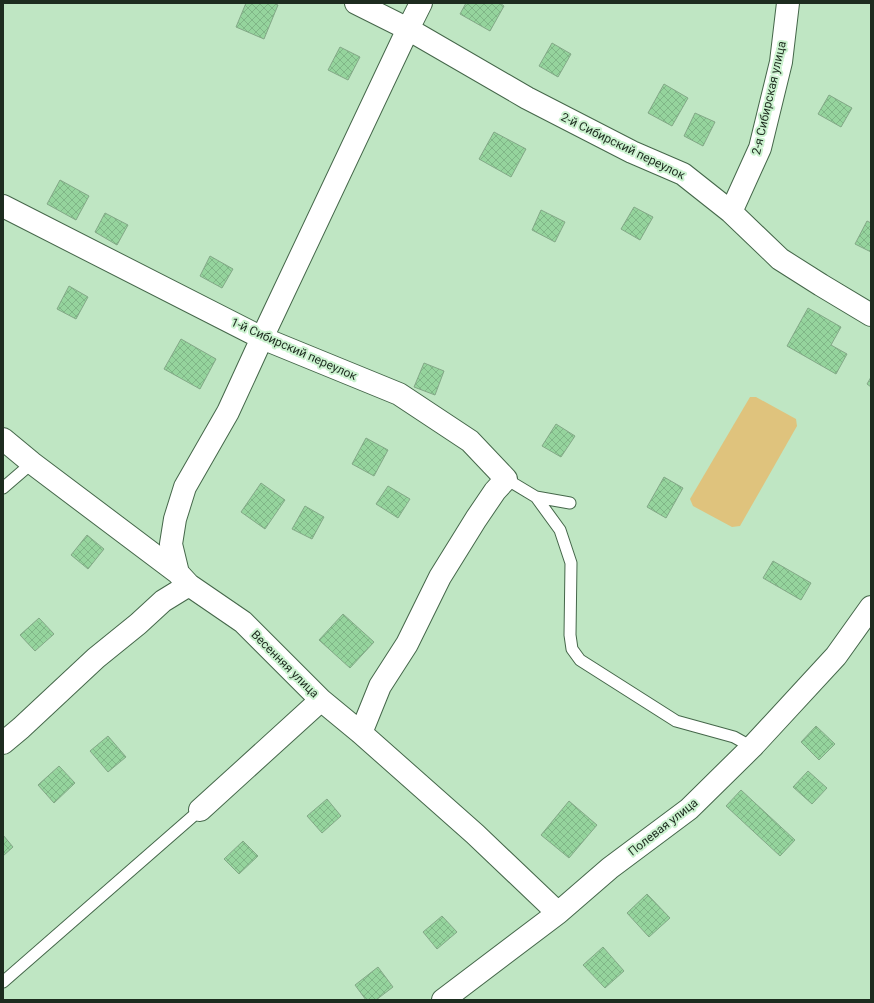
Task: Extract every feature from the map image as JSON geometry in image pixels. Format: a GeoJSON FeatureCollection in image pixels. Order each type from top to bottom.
{"type":"FeatureCollection","features":[{"type":"Feature","properties":{"kind":"street","name":"2-й Сибирский переулок"},"geometry":{"type":"LineString","coordinates":[[356,3],[408,29],[527,98],[632,152],[683,174],[731,212],[780,259],[871,316]]}},
{"type":"Feature","properties":{"kind":"street"},"geometry":{"type":"LineString","coordinates":[[3,743],[27,723],[96,658],[138,624],[163,601],[183,579],[171,544],[175,519],[185,487],[228,412],[408,29],[422,3]]}},
{"type":"Feature","properties":{"kind":"street","name":"2-я Сибирская улица"},"geometry":{"type":"LineString","coordinates":[[731,212],[760,148],[781,62],[788,3]]}},
{"type":"Feature","properties":{"kind":"street","name":"1-й Сибирский переулок"},"geometry":{"type":"LineString","coordinates":[[3,206],[262,338],[399,394],[470,441],[506,479]]}},
{"type":"Feature","properties":{"kind":"street","name":"Весенняя улица"},"geometry":{"type":"LineString","coordinates":[[3,439],[183,579],[243,622],[321,700],[361,733],[475,834],[558,913]]}},
{"type":"Feature","properties":{"kind":"street"},"geometry":{"type":"LineString","coordinates":[[361,733],[380,686],[407,644],[440,577],[483,508],[506,479]]}},
{"type":"Feature","properties":{"kind":"street","name":"Полевая улица"},"geometry":{"type":"LineString","coordinates":[[443,1000],[558,913],[610,868],[689,809],[752,747],[836,656],[871,607]]}},
{"type":"Feature","properties":{"kind":"street"},"geometry":{"type":"LineString","coordinates":[[200,810],[321,700]]}},
{"type":"Feature","properties":{"kind":"lane"},"geometry":{"type":"LineString","coordinates":[[3,488],[32,463]]}},
{"type":"Feature","properties":{"kind":"lane"},"geometry":{"type":"LineString","coordinates":[[506,479],[536,497],[570,503]]}},
{"type":"Feature","properties":{"kind":"lane"},"geometry":{"type":"LineString","coordinates":[[536,497],[560,530],[571,563],[570,635],[572,649],[580,660],[676,721],[734,737],[752,747]]}},
{"type":"Feature","properties":{"kind":"lane"},"geometry":{"type":"LineString","coordinates":[[3,982],[200,810]]}},
{"type":"Feature","properties":{"kind":"shaded area"},"geometry":{"type":"Polygon","coordinates":[[[750,397],[756,397],[796,419],[797,426],[740,526],[732,527],[693,506],[690,499],[750,397]]]}},
{"type":"Feature","properties":{"kind":"building"},"geometry":{"type":"Polygon","coordinates":[[[246,3],[273,3],[278,5],[264,39],[236,27],[246,3]]]}},
{"type":"Feature","properties":{"kind":"building"},"geometry":{"type":"Polygon","coordinates":[[[466,3],[500,3],[504,6],[490,31],[460,14],[466,3]]]}},
{"type":"Feature","properties":{"kind":"building"},"geometry":{"type":"Polygon","coordinates":[[[552,43],[571,54],[558,77],[539,66],[552,43]]]}},
{"type":"Feature","properties":{"kind":"building"},"geometry":{"type":"Polygon","coordinates":[[[340,47],[360,57],[348,80],[328,70],[340,47]]]}},
{"type":"Feature","properties":{"kind":"building"},"geometry":{"type":"Polygon","coordinates":[[[664,84],[688,98],[672,126],[648,113],[664,84]]]}},
{"type":"Feature","properties":{"kind":"building"},"geometry":{"type":"Polygon","coordinates":[[[829,95],[852,108],[841,127],[818,114],[829,95]]]}},
{"type":"Feature","properties":{"kind":"building"},"geometry":{"type":"Polygon","coordinates":[[[695,113],[715,122],[703,146],[684,136],[695,113]]]}},
{"type":"Feature","properties":{"kind":"building"},"geometry":{"type":"Polygon","coordinates":[[[494,132],[526,149],[511,177],[479,159],[494,132]]]}},
{"type":"Feature","properties":{"kind":"building"},"geometry":{"type":"Polygon","coordinates":[[[60,180],[89,196],[76,220],[47,204],[60,180]]]}},
{"type":"Feature","properties":{"kind":"building"},"geometry":{"type":"Polygon","coordinates":[[[634,207],[653,217],[640,240],[621,229],[634,207]]]}},
{"type":"Feature","properties":{"kind":"building"},"geometry":{"type":"Polygon","coordinates":[[[541,210],[565,222],[555,242],[532,230],[541,210]]]}},
{"type":"Feature","properties":{"kind":"building"},"geometry":{"type":"Polygon","coordinates":[[[105,213],[128,225],[117,245],[95,232],[105,213]]]}},
{"type":"Feature","properties":{"kind":"building"},"geometry":{"type":"Polygon","coordinates":[[[867,221],[871,223],[871,252],[855,244],[867,221]]]}},
{"type":"Feature","properties":{"kind":"building"},"geometry":{"type":"Polygon","coordinates":[[[210,256],[233,269],[222,288],[200,276],[210,256]]]}},
{"type":"Feature","properties":{"kind":"building"},"geometry":{"type":"Polygon","coordinates":[[[69,286],[88,297],[76,319],[57,309],[69,286]]]}},
{"type":"Feature","properties":{"kind":"building"},"geometry":{"type":"Polygon","coordinates":[[[808,308],[841,327],[831,345],[847,354],[836,374],[787,346],[808,308]]]}},
{"type":"Feature","properties":{"kind":"building"},"geometry":{"type":"Polygon","coordinates":[[[181,339],[216,359],[200,389],[164,369],[181,339]]]}},
{"type":"Feature","properties":{"kind":"building"},"geometry":{"type":"Polygon","coordinates":[[[424,363],[444,371],[435,395],[414,387],[424,363]]]}},
{"type":"Feature","properties":{"kind":"building"},"geometry":{"type":"Polygon","coordinates":[[[871,377],[871,387],[867,384],[871,377]]]}},
{"type":"Feature","properties":{"kind":"building"},"geometry":{"type":"Polygon","coordinates":[[[556,424],[575,436],[561,457],[542,446],[556,424]]]}},
{"type":"Feature","properties":{"kind":"building"},"geometry":{"type":"Polygon","coordinates":[[[366,438],[388,450],[374,476],[352,464],[366,438]]]}},
{"type":"Feature","properties":{"kind":"building"},"geometry":{"type":"Polygon","coordinates":[[[664,477],[683,488],[666,518],[647,507],[664,477]]]}},
{"type":"Feature","properties":{"kind":"building"},"geometry":{"type":"Polygon","coordinates":[[[261,483],[285,500],[265,529],[241,512],[261,483]]]}},
{"type":"Feature","properties":{"kind":"building"},"geometry":{"type":"Polygon","coordinates":[[[388,486],[410,499],[398,518],[376,504],[388,486]]]}},
{"type":"Feature","properties":{"kind":"building"},"geometry":{"type":"Polygon","coordinates":[[[305,506],[324,517],[312,539],[292,529],[305,506]]]}},
{"type":"Feature","properties":{"kind":"building"},"geometry":{"type":"Polygon","coordinates":[[[87,535],[104,549],[88,569],[71,555],[87,535]]]}},
{"type":"Feature","properties":{"kind":"building"},"geometry":{"type":"Polygon","coordinates":[[[773,561],[811,583],[801,600],[763,578],[773,561]]]}},
{"type":"Feature","properties":{"kind":"building"},"geometry":{"type":"Polygon","coordinates":[[[343,614],[374,642],[350,668],[319,640],[343,614]]]}},
{"type":"Feature","properties":{"kind":"building"},"geometry":{"type":"Polygon","coordinates":[[[39,618],[54,634],[35,651],[20,635],[39,618]]]}},
{"type":"Feature","properties":{"kind":"building"},"geometry":{"type":"Polygon","coordinates":[[[816,726],[835,744],[819,760],[801,742],[816,726]]]}},
{"type":"Feature","properties":{"kind":"building"},"geometry":{"type":"Polygon","coordinates":[[[108,736],[126,757],[108,772],[90,751],[108,736]]]}},
{"type":"Feature","properties":{"kind":"building"},"geometry":{"type":"Polygon","coordinates":[[[59,766],[75,783],[54,803],[38,785],[59,766]]]}},
{"type":"Feature","properties":{"kind":"building"},"geometry":{"type":"Polygon","coordinates":[[[808,771],[827,788],[812,804],[793,787],[808,771]]]}},
{"type":"Feature","properties":{"kind":"building"},"geometry":{"type":"Polygon","coordinates":[[[741,790],[795,840],[780,856],[726,806],[741,790]]]}},
{"type":"Feature","properties":{"kind":"building"},"geometry":{"type":"Polygon","coordinates":[[[327,799],[341,816],[322,833],[307,816],[327,799]]]}},
{"type":"Feature","properties":{"kind":"building"},"geometry":{"type":"Polygon","coordinates":[[[569,801],[597,825],[569,858],[541,835],[569,801]]]}},
{"type":"Feature","properties":{"kind":"building"},"geometry":{"type":"Polygon","coordinates":[[[3,835],[13,847],[3,856],[3,835]]]}},
{"type":"Feature","properties":{"kind":"building"},"geometry":{"type":"Polygon","coordinates":[[[243,841],[258,856],[239,874],[224,859],[243,841]]]}},
{"type":"Feature","properties":{"kind":"building"},"geometry":{"type":"Polygon","coordinates":[[[647,894],[670,918],[649,937],[627,913],[647,894]]]}},
{"type":"Feature","properties":{"kind":"building"},"geometry":{"type":"Polygon","coordinates":[[[442,916],[457,932],[437,949],[423,932],[442,916]]]}},
{"type":"Feature","properties":{"kind":"building"},"geometry":{"type":"Polygon","coordinates":[[[603,947],[624,971],[605,988],[583,965],[603,947]]]}},
{"type":"Feature","properties":{"kind":"building"},"geometry":{"type":"Polygon","coordinates":[[[378,967],[393,987],[376,1000],[366,1000],[355,985],[378,967]]]}}]}
